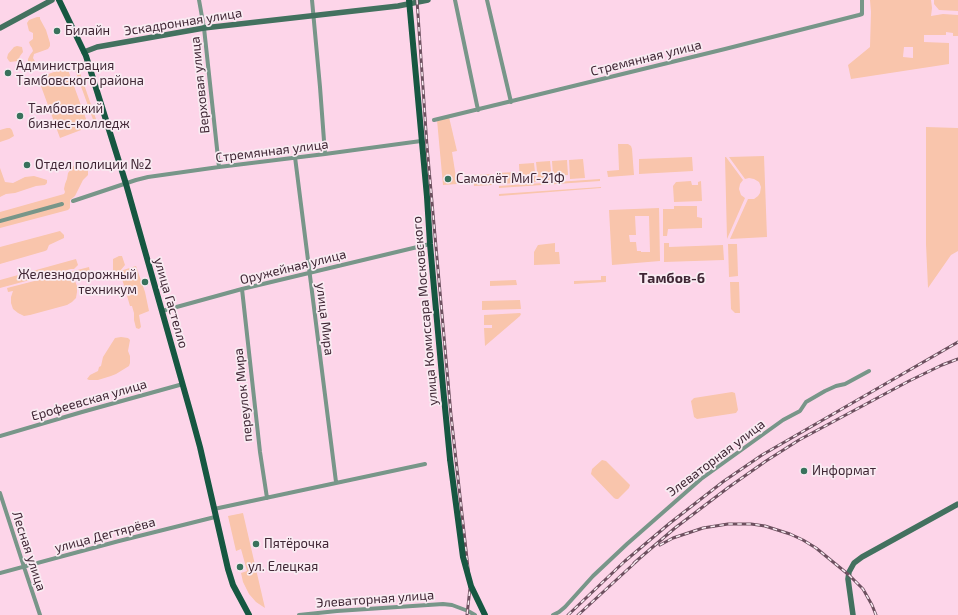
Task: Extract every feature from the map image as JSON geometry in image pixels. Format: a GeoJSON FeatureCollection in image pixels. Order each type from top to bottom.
{"type":"FeatureCollection","features":[{"type":"Feature","properties":{"kind":"main road","name":"улица Гастелло"},"geometry":{"type":"LineString","coordinates":[[59,0],[84,52],[126,184],[200,447],[228,569],[233,585],[249,615]]}},
{"type":"Feature","properties":{"kind":"main road","name":"улица Комиссара Московского"},"geometry":{"type":"LineString","coordinates":[[409,2],[450,459],[463,557],[471,586],[485,615]]}},
{"type":"Feature","properties":{"kind":"street"},"geometry":{"type":"LineString","coordinates":[[0,28],[52,0]]}},
{"type":"Feature","properties":{"kind":"street","name":"Верховая улица"},"geometry":{"type":"LineString","coordinates":[[200,0],[219,167]]}},
{"type":"Feature","properties":{"kind":"street"},"geometry":{"type":"LineString","coordinates":[[312,0],[325,154]]}},
{"type":"Feature","properties":{"kind":"street","name":"Эскадронная улица"},"geometry":{"type":"LineString","coordinates":[[84,52],[96,47],[204,28],[313,16],[428,0]]}},
{"type":"Feature","properties":{"kind":"street"},"geometry":{"type":"LineString","coordinates":[[455,0],[478,110]]}},
{"type":"Feature","properties":{"kind":"street"},"geometry":{"type":"LineString","coordinates":[[488,0],[511,102]]}},
{"type":"Feature","properties":{"kind":"street","name":"Стремянная улица"},"geometry":{"type":"LineString","coordinates":[[434,120],[732,48],[859,15],[862,14],[862,0]]}},
{"type":"Feature","properties":{"kind":"street","name":"Стремянная улица"},"geometry":{"type":"LineString","coordinates":[[73,201],[148,177],[422,141]]}},
{"type":"Feature","properties":{"kind":"street","name":"улица Мира"},"geometry":{"type":"LineString","coordinates":[[295,157],[336,482]]}},
{"type":"Feature","properties":{"kind":"street"},"geometry":{"type":"LineString","coordinates":[[0,221],[62,204]]}},
{"type":"Feature","properties":{"kind":"street","name":"Оружейная улица"},"geometry":{"type":"LineString","coordinates":[[162,311],[242,289],[430,244]]}},
{"type":"Feature","properties":{"kind":"street","name":"переулок Мира"},"geometry":{"type":"LineString","coordinates":[[242,289],[260,452],[267,498]]}},
{"type":"Feature","properties":{"kind":"street","name":"Элеваторная улица"},"geometry":{"type":"LineString","coordinates":[[553,615],[565,607],[593,576],[626,544],[701,479],[783,420],[800,411],[806,402],[824,391],[845,384],[869,371]]}},
{"type":"Feature","properties":{"kind":"street","name":"Ерофеевская улица"},"geometry":{"type":"LineString","coordinates":[[0,436],[183,384]]}},
{"type":"Feature","properties":{"kind":"street"},"geometry":{"type":"LineString","coordinates":[[214,509],[425,464]]}},
{"type":"Feature","properties":{"kind":"street","name":"Лесная улица"},"geometry":{"type":"LineString","coordinates":[[0,493],[40,615]]}},
{"type":"Feature","properties":{"kind":"street"},"geometry":{"type":"LineString","coordinates":[[853,615],[848,581],[849,572],[854,563],[862,557],[958,504]]}},
{"type":"Feature","properties":{"kind":"street","name":"улица Дегтярёва"},"geometry":{"type":"LineString","coordinates":[[0,573],[215,517]]}},
{"type":"Feature","properties":{"kind":"street","name":"Элеваторная улица"},"geometry":{"type":"LineString","coordinates":[[299,615],[443,604],[452,605],[475,615]]}},
{"type":"Feature","properties":{"kind":"shaded area"},"geometry":{"type":"Polygon","coordinates":[[[870,0],[931,0],[931,16],[943,14],[958,15],[958,36],[953,36],[953,33],[946,32],[946,35],[924,35],[924,42],[949,43],[949,64],[851,79],[848,65],[870,47],[870,0]],[[904,47],[903,57],[913,58],[913,47],[904,47]]]}},
{"type":"Feature","properties":{"kind":"shaded area"},"geometry":{"type":"Polygon","coordinates":[[[934,0],[958,0],[958,11],[939,10],[934,4],[934,0]]]}},
{"type":"Feature","properties":{"kind":"shaded area"},"geometry":{"type":"Polygon","coordinates":[[[40,17],[46,30],[50,46],[48,49],[34,54],[33,58],[36,63],[36,69],[33,71],[28,65],[28,59],[33,51],[29,42],[33,39],[33,33],[29,31],[27,23],[29,20],[40,17]]]}},
{"type":"Feature","properties":{"kind":"shaded area"},"geometry":{"type":"Polygon","coordinates":[[[14,47],[22,47],[23,52],[18,61],[10,62],[7,58],[8,54],[14,47]]]}},
{"type":"Feature","properties":{"kind":"shaded area"},"geometry":{"type":"Polygon","coordinates":[[[67,67],[89,127],[60,138],[38,78],[67,67]]]}},
{"type":"Feature","properties":{"kind":"shaded area"},"geometry":{"type":"Polygon","coordinates":[[[74,67],[78,67],[97,122],[95,125],[74,67]]]}},
{"type":"Feature","properties":{"kind":"shaded area"},"geometry":{"type":"Polygon","coordinates":[[[449,117],[457,151],[452,152],[457,184],[443,185],[437,120],[449,117]]]}},
{"type":"Feature","properties":{"kind":"shaded area"},"geometry":{"type":"Polygon","coordinates":[[[926,127],[958,128],[958,251],[951,255],[928,288],[926,244],[926,127]]]}},
{"type":"Feature","properties":{"kind":"shaded area"},"geometry":{"type":"Polygon","coordinates":[[[7,128],[12,130],[14,136],[0,142],[0,130],[7,128]]]}},
{"type":"Feature","properties":{"kind":"shaded area"},"geometry":{"type":"Polygon","coordinates":[[[618,144],[628,144],[631,146],[634,175],[608,177],[607,171],[619,170],[618,144]]]}},
{"type":"Feature","properties":{"kind":"shaded area"},"geometry":{"type":"Polygon","coordinates":[[[764,156],[767,237],[730,239],[748,199],[754,199],[758,196],[761,187],[759,182],[754,179],[745,179],[729,157],[764,156]]]}},
{"type":"Feature","properties":{"kind":"shaded area"},"geometry":{"type":"Polygon","coordinates":[[[692,157],[693,171],[639,174],[639,159],[692,157]]]}},
{"type":"Feature","properties":{"kind":"shaded area"},"geometry":{"type":"Polygon","coordinates":[[[725,157],[743,180],[739,189],[741,195],[745,198],[727,239],[725,157]]]}},
{"type":"Feature","properties":{"kind":"shaded area"},"geometry":{"type":"Polygon","coordinates":[[[583,159],[585,178],[570,179],[569,160],[583,159]]]}},
{"type":"Feature","properties":{"kind":"shaded area"},"geometry":{"type":"Polygon","coordinates":[[[567,160],[568,175],[553,176],[552,161],[567,160]]]}},
{"type":"Feature","properties":{"kind":"shaded area"},"geometry":{"type":"Polygon","coordinates":[[[550,161],[552,180],[538,181],[536,162],[550,161]]]}},
{"type":"Feature","properties":{"kind":"shaded area"},"geometry":{"type":"Polygon","coordinates":[[[76,163],[85,163],[88,169],[88,175],[83,180],[75,196],[70,200],[70,208],[68,210],[0,228],[0,212],[64,194],[68,173],[76,163]]]}},
{"type":"Feature","properties":{"kind":"shaded area"},"geometry":{"type":"Polygon","coordinates":[[[534,163],[536,182],[520,183],[519,164],[534,163]]]}},
{"type":"Feature","properties":{"kind":"shaded area"},"geometry":{"type":"Polygon","coordinates":[[[0,168],[5,182],[13,183],[25,177],[34,176],[47,180],[47,183],[45,185],[6,194],[0,197],[0,168]]]}},
{"type":"Feature","properties":{"kind":"shaded area"},"geometry":{"type":"Polygon","coordinates":[[[516,172],[517,183],[498,184],[497,173],[516,172]]]}},
{"type":"Feature","properties":{"kind":"shaded area"},"geometry":{"type":"Polygon","coordinates":[[[492,174],[492,185],[474,186],[473,175],[492,174]]]}},
{"type":"Feature","properties":{"kind":"shaded area"},"geometry":{"type":"Polygon","coordinates":[[[600,179],[600,181],[499,188],[499,186],[600,179]]]}},
{"type":"Feature","properties":{"kind":"shaded area"},"geometry":{"type":"Polygon","coordinates":[[[691,181],[692,185],[698,185],[698,182],[701,181],[702,201],[674,202],[673,186],[676,182],[691,181]]]}},
{"type":"Feature","properties":{"kind":"shaded area"},"geometry":{"type":"Polygon","coordinates":[[[601,188],[499,196],[499,194],[601,188]]]}},
{"type":"Feature","properties":{"kind":"shaded area"},"geometry":{"type":"Polygon","coordinates":[[[674,206],[697,206],[697,217],[702,218],[702,228],[668,229],[667,236],[663,236],[663,209],[674,209],[674,206]]]}},
{"type":"Feature","properties":{"kind":"shaded area"},"geometry":{"type":"Polygon","coordinates":[[[659,208],[660,261],[612,265],[609,210],[659,208]],[[635,216],[636,235],[629,235],[630,242],[636,242],[637,251],[650,252],[649,216],[635,216]]]}},
{"type":"Feature","properties":{"kind":"shaded area"},"geometry":{"type":"Polygon","coordinates":[[[60,231],[64,235],[64,238],[49,245],[47,250],[0,264],[0,247],[60,231]]]}},
{"type":"Feature","properties":{"kind":"shaded area"},"geometry":{"type":"Polygon","coordinates":[[[555,243],[555,252],[559,252],[560,264],[534,265],[534,252],[538,245],[555,243]]]}},
{"type":"Feature","properties":{"kind":"shaded area"},"geometry":{"type":"Polygon","coordinates":[[[664,243],[669,243],[669,247],[723,245],[724,260],[664,262],[664,243]]]}},
{"type":"Feature","properties":{"kind":"shaded area"},"geometry":{"type":"Polygon","coordinates":[[[728,244],[737,244],[738,276],[729,277],[728,244]]]}},
{"type":"Feature","properties":{"kind":"shaded area"},"geometry":{"type":"Polygon","coordinates":[[[122,256],[125,265],[120,271],[136,266],[145,292],[149,311],[139,315],[141,327],[139,329],[136,328],[132,306],[130,306],[120,272],[115,275],[113,274],[113,259],[122,256]]]}},
{"type":"Feature","properties":{"kind":"shaded area"},"geometry":{"type":"Polygon","coordinates":[[[76,259],[78,265],[74,269],[0,288],[0,280],[76,259]]]}},
{"type":"Feature","properties":{"kind":"shaded area"},"geometry":{"type":"Polygon","coordinates":[[[89,267],[90,272],[70,277],[75,281],[77,292],[76,298],[67,305],[24,316],[13,309],[11,297],[13,291],[8,292],[7,288],[89,267]]]}},
{"type":"Feature","properties":{"kind":"shaded area"},"geometry":{"type":"Polygon","coordinates":[[[601,276],[606,276],[606,282],[574,284],[574,281],[601,280],[601,276]]]}},
{"type":"Feature","properties":{"kind":"shaded area"},"geometry":{"type":"Polygon","coordinates":[[[516,280],[517,285],[490,286],[490,281],[516,280]]]}},
{"type":"Feature","properties":{"kind":"shaded area"},"geometry":{"type":"Polygon","coordinates":[[[730,282],[739,282],[740,313],[735,313],[731,309],[730,282]]]}},
{"type":"Feature","properties":{"kind":"shaded area"},"geometry":{"type":"Polygon","coordinates":[[[520,300],[521,309],[482,310],[482,301],[520,300]]]}},
{"type":"Feature","properties":{"kind":"shaded area"},"geometry":{"type":"Polygon","coordinates":[[[520,313],[520,316],[485,346],[484,328],[492,328],[492,325],[484,325],[484,315],[520,313]]]}},
{"type":"Feature","properties":{"kind":"shaded area"},"geometry":{"type":"Polygon","coordinates":[[[115,338],[128,338],[130,340],[128,351],[130,356],[129,366],[111,376],[98,380],[87,379],[90,375],[98,371],[103,357],[115,338]]]}},
{"type":"Feature","properties":{"kind":"shaded area"},"geometry":{"type":"Polygon","coordinates":[[[732,392],[735,393],[738,410],[736,413],[697,419],[694,417],[691,401],[694,398],[732,392]]]}},
{"type":"Feature","properties":{"kind":"shaded area"},"geometry":{"type":"Polygon","coordinates":[[[602,460],[606,461],[630,485],[618,499],[614,498],[591,474],[592,469],[602,460]]]}},
{"type":"Feature","properties":{"kind":"shaded area"},"geometry":{"type":"Polygon","coordinates":[[[243,513],[265,608],[256,602],[249,594],[243,582],[241,573],[247,571],[241,549],[236,551],[228,516],[243,513]]]}},
{"type":"Feature","properties":{"kind":"railway"},"geometry":{"type":"LineString","coordinates":[[417,0],[427,146],[451,415],[470,588],[467,615]]}},
{"type":"Feature","properties":{"kind":"railway"},"geometry":{"type":"LineString","coordinates":[[568,615],[625,561],[670,523],[724,481],[762,455],[958,342]]}},
{"type":"Feature","properties":{"kind":"railway"},"geometry":{"type":"LineString","coordinates":[[634,563],[675,528],[729,487],[799,440],[909,381],[958,359]]}},
{"type":"Feature","properties":{"kind":"railway"},"geometry":{"type":"LineString","coordinates":[[660,545],[673,538],[703,528],[728,524],[751,524],[765,526],[790,534],[816,548],[849,575],[863,589],[876,615]]}},
{"type":"Feature","properties":{"kind":"railway"},"geometry":{"type":"LineString","coordinates":[[578,615],[638,560]]}},
{"type":"Feature","properties":{"kind":"place","name":"Билайн"},"geometry":{"type":"Point","coordinates":[57,31]}},
{"type":"Feature","properties":{"kind":"place","name":"Администрация Тамбовского района"},"geometry":{"type":"Point","coordinates":[8,73]}},
{"type":"Feature","properties":{"kind":"place","name":"Тамбовский бизнес-колледж"},"geometry":{"type":"Point","coordinates":[20,116]}},
{"type":"Feature","properties":{"kind":"place","name":"Отдел полиции №2"},"geometry":{"type":"Point","coordinates":[27,165]}},
{"type":"Feature","properties":{"kind":"place","name":"Самолёт МиГ-21Ф"},"geometry":{"type":"Point","coordinates":[448,179]}},
{"type":"Feature","properties":{"kind":"place","name":"Железнодорожный техникум"},"geometry":{"type":"Point","coordinates":[145,282]}},
{"type":"Feature","properties":{"kind":"place","name":"Информат"},"geometry":{"type":"Point","coordinates":[804,471]}},
{"type":"Feature","properties":{"kind":"place","name":"Пятёрочка"},"geometry":{"type":"Point","coordinates":[256,544]}},
{"type":"Feature","properties":{"kind":"place","name":"ул. Елецкая"},"geometry":{"type":"Point","coordinates":[240,567]}},
{"type":"Feature","properties":{"kind":"district","name":"Тамбов-6"},"geometry":{"type":"Point","coordinates":[672,278]}}]}
